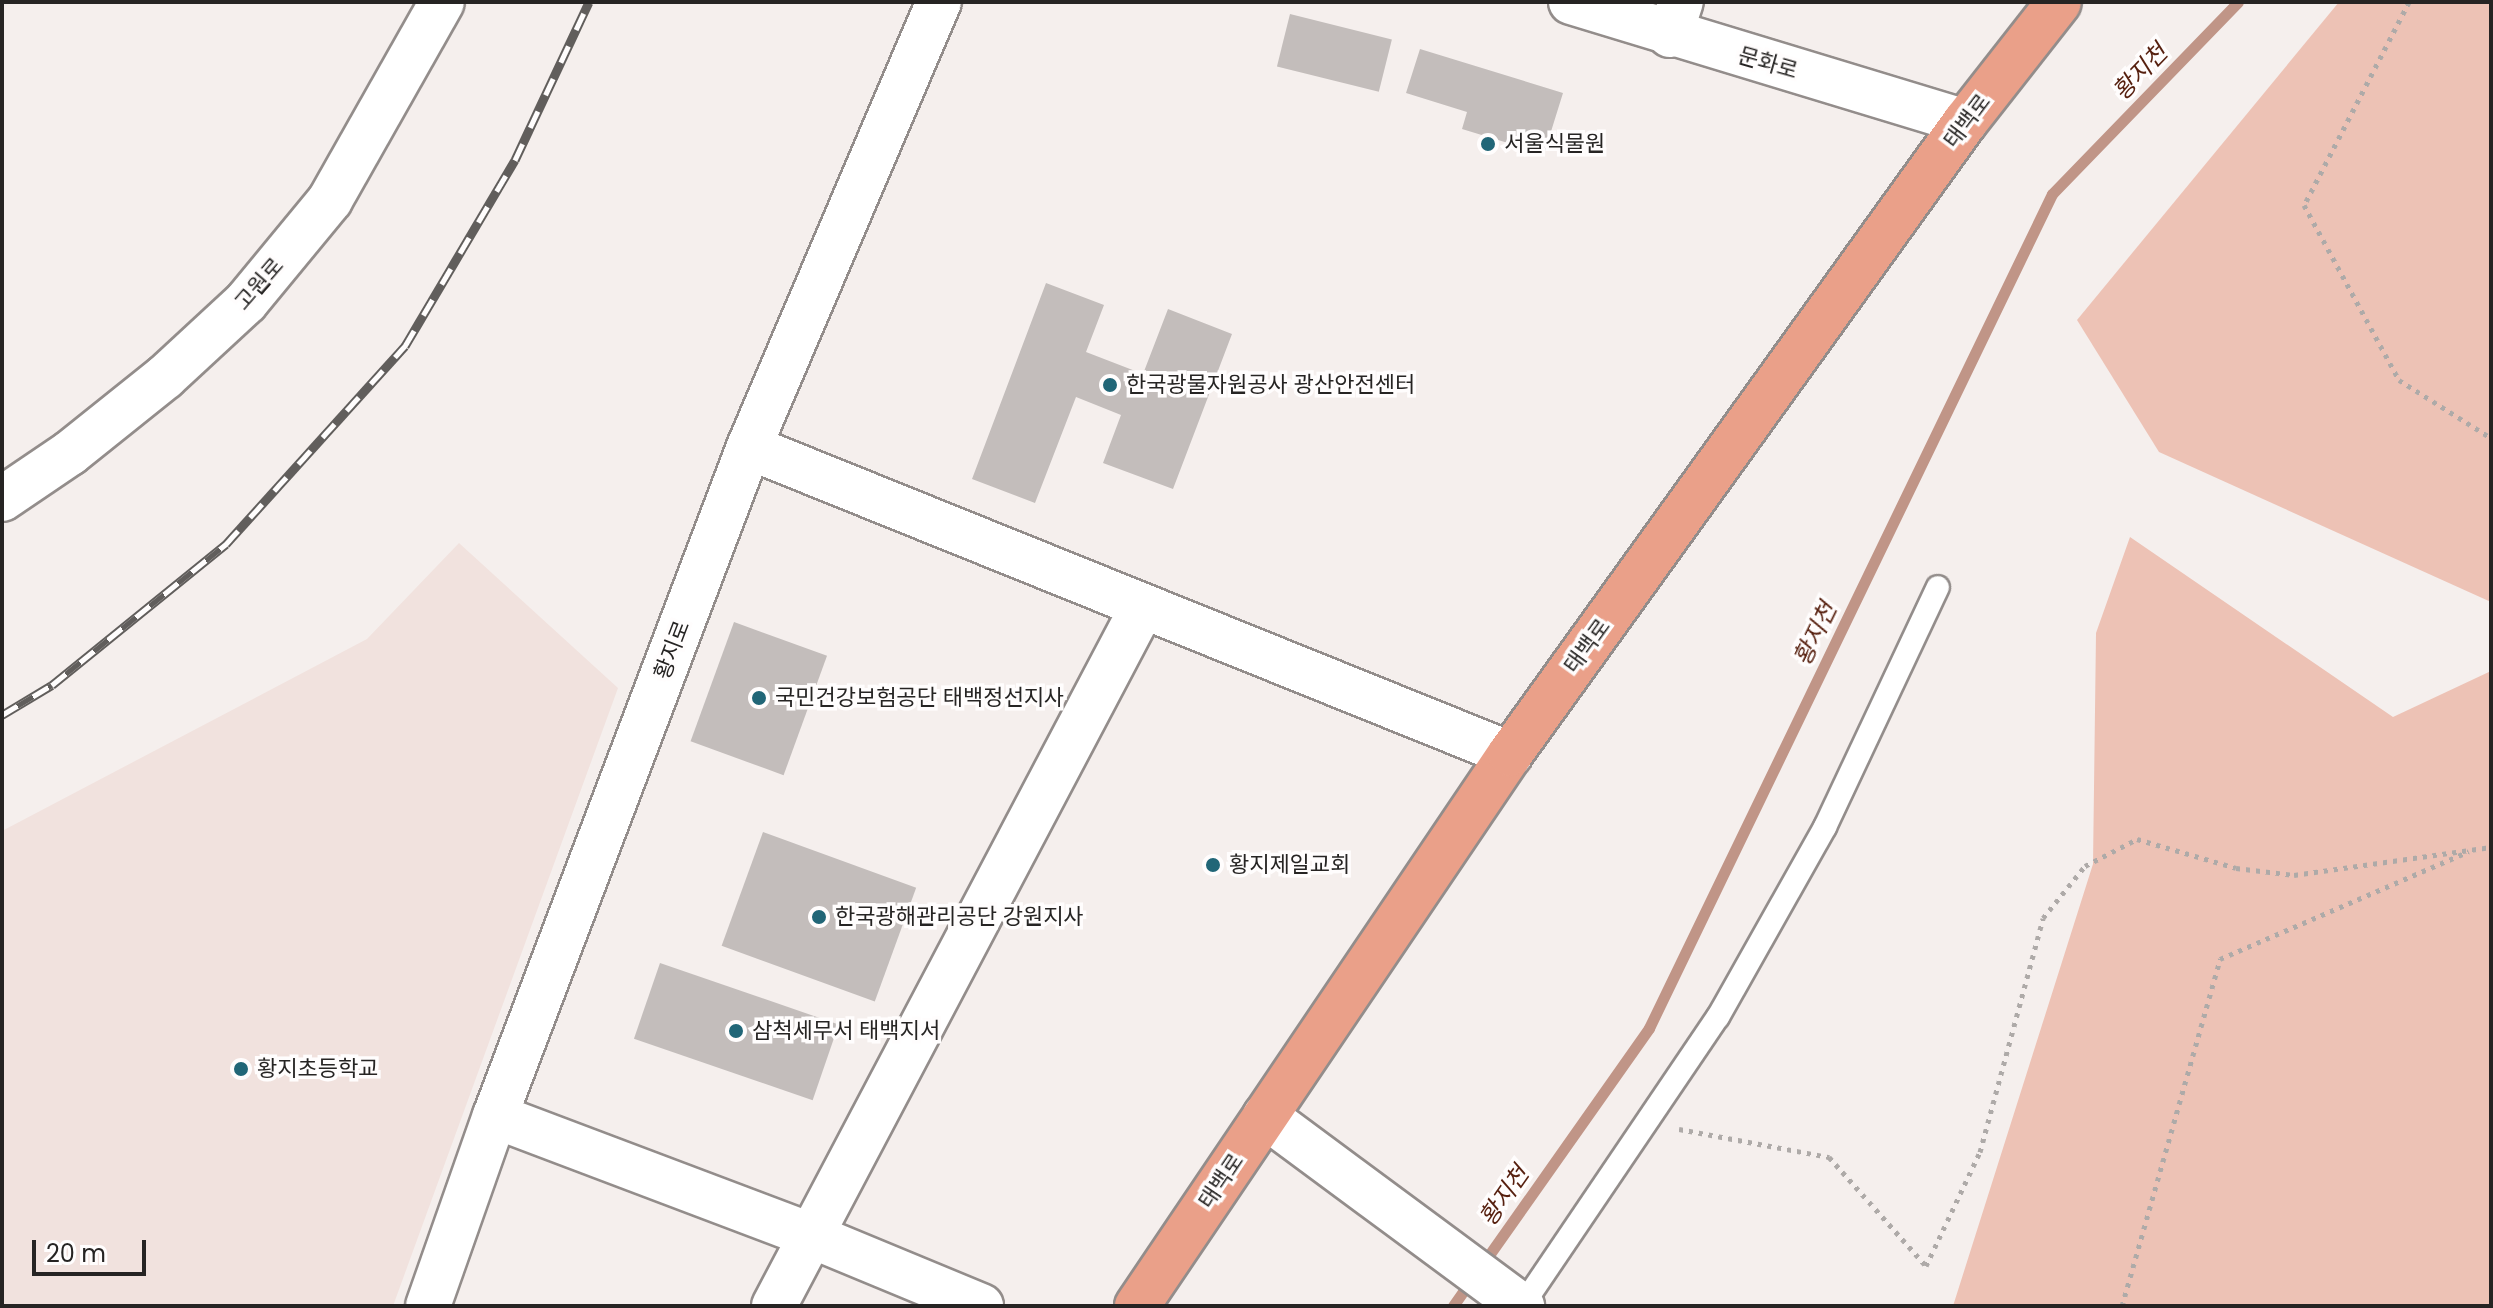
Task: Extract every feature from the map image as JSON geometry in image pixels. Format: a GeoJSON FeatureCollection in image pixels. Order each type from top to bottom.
{"type":"FeatureCollection","features":[{"type":"Feature","properties":{"kind":"main road","name":"태백로"},"geometry":{"type":"LineString","coordinates":[[1137,1306],[1510,754],[1965,122],[2059,2]]}},
{"type":"Feature","properties":{"kind":"street","name":"고원로"},"geometry":{"type":"LineString","coordinates":[[2,499],[70,453],[165,377],[246,302],[330,200],[442,2]]}},
{"type":"Feature","properties":{"kind":"street","name":"황지로"},"geometry":{"type":"LineString","coordinates":[[428,1306],[495,1116],[749,447],[939,2]]}},
{"type":"Feature","properties":{"kind":"street","name":"문화로"},"geometry":{"type":"LineString","coordinates":[[1571,2],[1673,13],[1965,122]]}},
{"type":"Feature","properties":{"kind":"street"},"geometry":{"type":"LineString","coordinates":[[749,447],[1510,754]]}},
{"type":"Feature","properties":{"kind":"street"},"geometry":{"type":"LineString","coordinates":[[774,1306],[1143,606]]}},
{"type":"Feature","properties":{"kind":"street"},"geometry":{"type":"LineString","coordinates":[[495,1116],[812,1236],[981,1306]]}},
{"type":"Feature","properties":{"kind":"street"},"geometry":{"type":"LineString","coordinates":[[1265,1116],[1522,1306]]}},
{"type":"Feature","properties":{"kind":"lane"},"geometry":{"type":"LineString","coordinates":[[1522,1306],[1718,1017],[1825,827],[1938,587]]}},
{"type":"Feature","properties":{"kind":"path"},"geometry":{"type":"LineString","coordinates":[[2409,2],[2304,205],[2399,380],[2491,438]]}},
{"type":"Feature","properties":{"kind":"path"},"geometry":{"type":"LineString","coordinates":[[1646,1124],[1829,1157],[1926,1266],[1980,1152],[2043,918],[2085,866],[2137,839],[2236,868],[2294,875],[2491,844]]}},
{"type":"Feature","properties":{"kind":"path"},"geometry":{"type":"LineString","coordinates":[[2122,1306],[2220,959],[2491,844]]}},
{"type":"Feature","properties":{"kind":"shaded area"},"geometry":{"type":"Polygon","coordinates":[[[2339,2],[2491,2],[2491,602],[2159,452],[2077,320],[2339,2]]]}},
{"type":"Feature","properties":{"kind":"shaded area"},"geometry":{"type":"Polygon","coordinates":[[[2130,537],[2393,717],[2491,671],[2491,1306],[1953,1306],[2093,864],[2096,633],[2130,537]]]}},
{"type":"Feature","properties":{"kind":"shaded area","name":"황지초등학교"},"geometry":{"type":"Polygon","coordinates":[[[459,543],[618,688],[393,1306],[2,1306],[2,831],[367,639],[459,543]]]}},
{"type":"Feature","properties":{"kind":"building"},"geometry":{"type":"Polygon","coordinates":[[[1290,14],[1392,39],[1379,92],[1277,66],[1290,14]]]}},
{"type":"Feature","properties":{"kind":"building"},"geometry":{"type":"Polygon","coordinates":[[[1420,49],[1563,93],[1544,154],[1462,129],[1467,112],[1406,93],[1420,49]]]}},
{"type":"Feature","properties":{"kind":"building","name":"한국광물자원공사 광산안전센터"},"geometry":{"type":"Polygon","coordinates":[[[1046,283],[1104,305],[1086,352],[1143,374],[1168,309],[1232,334],[1173,489],[1103,463],[1121,415],[1076,397],[1035,503],[972,479],[1046,283]]]}},
{"type":"Feature","properties":{"kind":"building","name":"국민건강보험공단 태백정선지사"},"geometry":{"type":"Polygon","coordinates":[[[734,622],[827,656],[784,775],[691,741],[734,622]]]}},
{"type":"Feature","properties":{"kind":"building","name":"한국광해관리공단 강원지사"},"geometry":{"type":"Polygon","coordinates":[[[763,832],[916,888],[875,1001],[722,946],[763,832]]]}},
{"type":"Feature","properties":{"kind":"building","name":"삼척세무서 태백지서"},"geometry":{"type":"Polygon","coordinates":[[[660,963],[839,1025],[813,1100],[634,1039],[660,963]]]}},
{"type":"Feature","properties":{"kind":"waterway","name":"황지천"},"geometry":{"type":"LineString","coordinates":[[1482,1265],[1649,1028],[2052,194],[2238,2]]}},
{"type":"Feature","properties":{"kind":"waterway","name":"황지천"},"geometry":{"type":"LineString","coordinates":[[1453,1306],[1472,1279]]}},
{"type":"Feature","properties":{"kind":"railway"},"geometry":{"type":"LineString","coordinates":[[2,715],[52,685],[226,544],[405,346],[515,160],[589,2]]}},
{"type":"Feature","properties":{"kind":"place","name":"서울식물원"},"geometry":{"type":"Point","coordinates":[1488,144]}},
{"type":"Feature","properties":{"kind":"place","name":"한국광물자원공사 광산안전센터"},"geometry":{"type":"Point","coordinates":[1110,385]}},
{"type":"Feature","properties":{"kind":"place","name":"국민건강보험공단 태백정선지사"},"geometry":{"type":"Point","coordinates":[759,698]}},
{"type":"Feature","properties":{"kind":"place","name":"황지제일교회"},"geometry":{"type":"Point","coordinates":[1213,865]}},
{"type":"Feature","properties":{"kind":"place","name":"한국광해관리공단 강원지사"},"geometry":{"type":"Point","coordinates":[819,917]}},
{"type":"Feature","properties":{"kind":"place","name":"삼척세무서 태백지서"},"geometry":{"type":"Point","coordinates":[736,1031]}},
{"type":"Feature","properties":{"kind":"place","name":"황지초등학교"},"geometry":{"type":"Point","coordinates":[241,1069]}}]}
